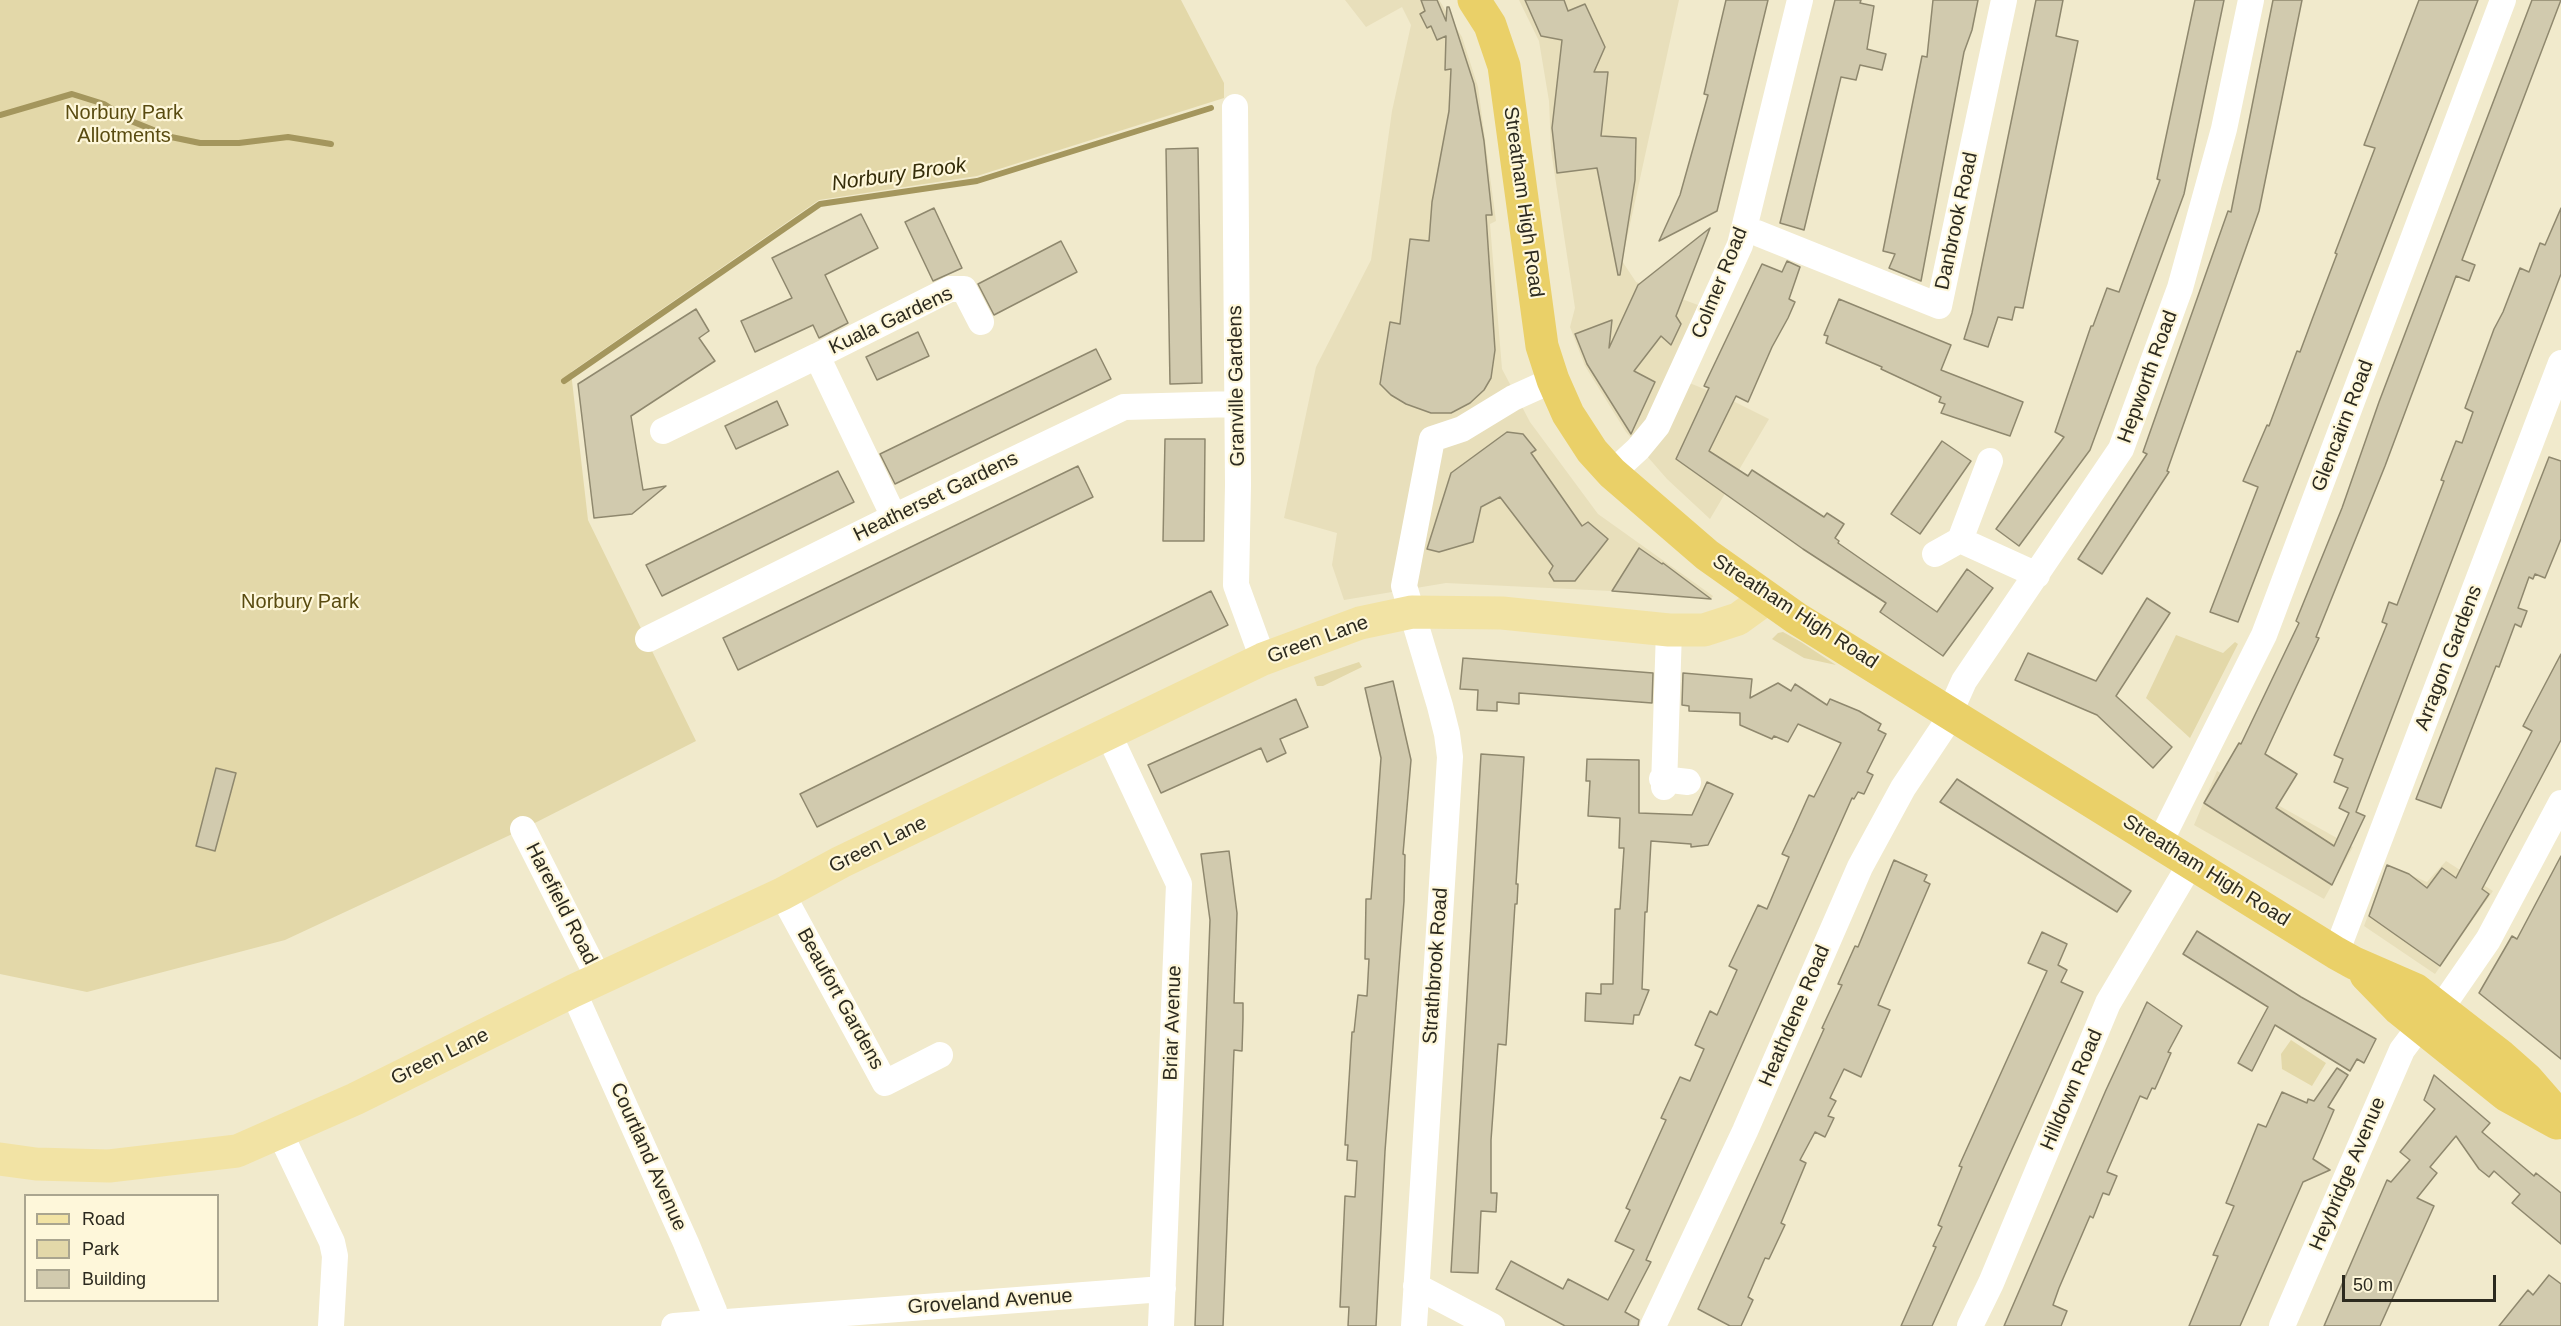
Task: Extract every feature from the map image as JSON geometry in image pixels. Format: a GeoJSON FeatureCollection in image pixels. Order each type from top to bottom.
{"type":"FeatureCollection","features":[{"type":"Feature","properties":{"kind":"highway","name":"Streatham High Road"},"geometry":{"type":"LineString","coordinates":[[1474,0],[1490,24],[1504,66],[1542,346],[1553,380],[1568,414],[1587,444],[1612,473],[1707,555],[1767,598],[2345,958],[2399,1009],[2431,1017],[2527,1079],[2561,1118]]}},
{"type":"Feature","properties":{"kind":"highway","name":"Streatham High Road"},"geometry":{"type":"LineString","coordinates":[[2431,1017],[2512,1100],[2561,1125]]}},
{"type":"Feature","properties":{"kind":"main road","name":"Green Lane"},"geometry":{"type":"LineString","coordinates":[[0,1159],[36,1164],[109,1166],[237,1151],[355,1099],[586,985],[782,894],[841,862],[1263,659],[1360,623],[1412,612],[1502,613],[1670,630],[1704,630],[1738,619],[1767,598]]}},
{"type":"Feature","properties":{"kind":"street","name":"Colmer Road"},"geometry":{"type":"LineString","coordinates":[[1612,473],[1658,426],[1740,245],[1800,0]]}},
{"type":"Feature","properties":{"kind":"street","name":"Danbrook Road"},"geometry":{"type":"LineString","coordinates":[[1744,231],[1757,233],[1939,306],[2004,0]]}},
{"type":"Feature","properties":{"kind":"street","name":"Hepworth Road"},"geometry":{"type":"LineString","coordinates":[[1951,713],[1964,681],[2121,449],[2180,288],[2224,129],[2251,0]]}},
{"type":"Feature","properties":{"kind":"street","name":"Glencairn Road"},"geometry":{"type":"LineString","coordinates":[[2160,842],[2264,635],[2503,0]]}},
{"type":"Feature","properties":{"kind":"street","name":"Granville Gardens"},"geometry":{"type":"LineString","coordinates":[[1235,107],[1236,585],[1263,659]]}},
{"type":"Feature","properties":{"kind":"street","name":"Kuala Gardens"},"geometry":{"type":"LineString","coordinates":[[663,431],[950,289],[964,289],[981,322]]}},
{"type":"Feature","properties":{"kind":"street","name":"Kuala Gardens"},"geometry":{"type":"LineString","coordinates":[[817,356],[894,517]]}},
{"type":"Feature","properties":{"kind":"street","name":"Arragon Gardens"},"geometry":{"type":"LineString","coordinates":[[2345,958],[2561,363]]}},
{"type":"Feature","properties":{"kind":"street","name":"Strathbrook Road"},"geometry":{"type":"LineString","coordinates":[[1414,1326],[1450,758],[1440,706],[1404,586],[1432,439],[1462,429],[1513,398],[1553,380]]}},
{"type":"Feature","properties":{"kind":"street","name":"Heatherset Gardens"},"geometry":{"type":"LineString","coordinates":[[648,639],[894,517],[1124,407],[1236,404]]}},
{"type":"Feature","properties":{"kind":"street"},"geometry":{"type":"LineString","coordinates":[[1935,554],[1960,540],[1990,461]]}},
{"type":"Feature","properties":{"kind":"street"},"geometry":{"type":"LineString","coordinates":[[1960,540],[2037,575]]}},
{"type":"Feature","properties":{"kind":"street"},"geometry":{"type":"LineString","coordinates":[[1670,630],[1663,783],[1688,782]]}},
{"type":"Feature","properties":{"kind":"street","name":"Heathdene Road"},"geometry":{"type":"LineString","coordinates":[[1653,1326],[1745,1131],[1860,867],[1903,788],[1951,713]]}},
{"type":"Feature","properties":{"kind":"street","name":"Briar Avenue"},"geometry":{"type":"LineString","coordinates":[[1109,735],[1179,884],[1161,1326]]}},
{"type":"Feature","properties":{"kind":"street","name":"Heybridge Avenue"},"geometry":{"type":"LineString","coordinates":[[2282,1326],[2402,1050],[2431,1017],[2488,940],[2561,803]]}},
{"type":"Feature","properties":{"kind":"street","name":"Harefield Road"},"geometry":{"type":"LineString","coordinates":[[523,829],[586,985]]}},
{"type":"Feature","properties":{"kind":"street","name":"Hilldown Road"},"geometry":{"type":"LineString","coordinates":[[1970,1326],[1991,1283],[2108,1003],[2191,863]]}},
{"type":"Feature","properties":{"kind":"street","name":"Beaufort Gardens"},"geometry":{"type":"LineString","coordinates":[[782,894],[885,1083],[940,1055]]}},
{"type":"Feature","properties":{"kind":"street","name":"Courtland Avenue"},"geometry":{"type":"LineString","coordinates":[[586,985],[714,1311],[716,1324]]}},
{"type":"Feature","properties":{"kind":"street"},"geometry":{"type":"LineString","coordinates":[[280,1133],[332,1242],[335,1256],[331,1326]]}},
{"type":"Feature","properties":{"kind":"street"},"geometry":{"type":"LineString","coordinates":[[1416,1286],[1492,1326]]}},
{"type":"Feature","properties":{"kind":"street","name":"Groveland Avenue"},"geometry":{"type":"LineString","coordinates":[[674,1326],[1163,1289]]}},
{"type":"Feature","properties":{"kind":"shaded area"},"geometry":{"type":"Polygon","coordinates":[[[1345,0],[1439,0],[1462,37],[1478,87],[1496,221],[1490,224],[1502,369],[1530,422],[1598,514],[1713,596],[1711,599],[1652,593],[1446,583],[1344,600],[1332,565],[1337,533],[1284,518],[1316,367],[1371,260],[1392,111],[1411,25],[1402,7],[1366,27],[1345,0]]]}},
{"type":"Feature","properties":{"kind":"shaded area"},"geometry":{"type":"Polygon","coordinates":[[[1519,0],[1679,0],[1622,261],[1636,282],[1698,305],[1670,375],[1731,400],[1769,419],[1710,519],[1667,479],[1626,432],[1585,366],[1570,327],[1575,308],[1551,150],[1549,101],[1539,41],[1519,0]]]}},
{"type":"Feature","properties":{"kind":"shaded area"},"geometry":{"type":"Polygon","coordinates":[[[2217,771],[2353,847],[2324,899],[2194,825],[2217,771]]]}},
{"type":"Feature","properties":{"kind":"shaded area"},"geometry":{"type":"Polygon","coordinates":[[[2446,861],[2493,891],[2435,974],[2364,926],[2387,865],[2427,882],[2446,861]]]}},
{"type":"Feature","properties":{"kind":"green space","name":"Norbury Park"},"geometry":{"type":"Polygon","coordinates":[[[0,0],[1181,0],[1224,83],[1224,98],[977,176],[819,200],[571,372],[588,520],[696,741],[523,829],[285,940],[87,992],[0,974],[0,0]]]}},
{"type":"Feature","properties":{"kind":"green space"},"geometry":{"type":"Polygon","coordinates":[[[1783,632],[1836,665],[1804,658],[1772,639],[1778,633],[1783,632]]]}},
{"type":"Feature","properties":{"kind":"green space"},"geometry":{"type":"Polygon","coordinates":[[[2176,635],[2223,653],[2235,642],[2238,644],[2190,738],[2146,698],[2176,635]]]}},
{"type":"Feature","properties":{"kind":"green space"},"geometry":{"type":"Polygon","coordinates":[[[1359,662],[1362,667],[1323,686],[1317,686],[1314,677],[1359,662]]]}},
{"type":"Feature","properties":{"kind":"green space"},"geometry":{"type":"Polygon","coordinates":[[[2291,1040],[2326,1063],[2312,1086],[2282,1069],[2281,1054],[2291,1040]]]}},
{"type":"Feature","properties":{"kind":"building"},"geometry":{"type":"Polygon","coordinates":[[[1421,0],[1437,0],[1446,21],[1447,7],[1449,7],[1474,84],[1484,141],[1492,215],[1486,215],[1495,350],[1491,378],[1484,390],[1470,403],[1451,413],[1431,413],[1406,404],[1391,395],[1380,384],[1390,322],[1400,324],[1410,239],[1429,241],[1432,202],[1449,111],[1451,69],[1445,70],[1446,36],[1437,40],[1431,26],[1427,28],[1420,14],[1425,11],[1421,0]]]}},
{"type":"Feature","properties":{"kind":"building"},"geometry":{"type":"Polygon","coordinates":[[[1525,0],[1564,0],[1568,11],[1585,4],[1605,47],[1594,72],[1608,72],[1601,136],[1636,138],[1635,180],[1620,275],[1618,275],[1597,168],[1557,173],[1552,128],[1562,40],[1541,36],[1525,0]]]}},
{"type":"Feature","properties":{"kind":"building"},"geometry":{"type":"Polygon","coordinates":[[[1726,0],[1768,0],[1717,211],[1659,241],[1680,195],[1708,95],[1704,94],[1726,0]]]}},
{"type":"Feature","properties":{"kind":"building"},"geometry":{"type":"Polygon","coordinates":[[[1835,0],[1861,0],[1860,3],[1874,6],[1867,49],[1886,54],[1882,70],[1860,65],[1856,80],[1841,77],[1804,230],[1780,223],[1835,0]]]}},
{"type":"Feature","properties":{"kind":"building"},"geometry":{"type":"Polygon","coordinates":[[[1933,0],[1978,0],[1972,30],[1964,52],[1921,281],[1889,268],[1895,254],[1883,251],[1922,56],[1927,57],[1933,0]]]}},
{"type":"Feature","properties":{"kind":"building"},"geometry":{"type":"Polygon","coordinates":[[[2036,0],[2063,0],[2056,36],[2078,41],[2023,308],[2015,307],[2012,320],[1998,317],[1988,347],[1964,339],[1972,313],[2036,0]]]}},
{"type":"Feature","properties":{"kind":"building"},"geometry":{"type":"Polygon","coordinates":[[[2195,0],[2224,0],[2184,194],[2090,450],[2019,546],[1996,529],[2064,437],[2055,432],[2091,326],[2093,326],[2107,288],[2119,292],[2160,180],[2157,179],[2195,0]]]}},
{"type":"Feature","properties":{"kind":"building"},"geometry":{"type":"Polygon","coordinates":[[[2273,0],[2302,0],[2259,211],[2167,471],[2169,472],[2102,574],[2078,559],[2147,454],[2143,452],[2228,211],[2231,212],[2273,0]]]}},
{"type":"Feature","properties":{"kind":"building"},"geometry":{"type":"Polygon","coordinates":[[[2419,0],[2478,0],[2238,622],[2210,612],[2258,487],[2243,481],[2267,425],[2269,426],[2297,351],[2300,352],[2337,254],[2335,253],[2375,148],[2364,145],[2419,0]]]}},
{"type":"Feature","properties":{"kind":"building"},"geometry":{"type":"Polygon","coordinates":[[[2532,0],[2561,0],[2462,260],[2475,265],[2469,281],[2456,276],[2385,466],[2316,637],[2319,638],[2265,754],[2297,774],[2276,808],[2334,846],[2349,813],[2339,808],[2348,788],[2334,782],[2343,759],[2334,755],[2387,624],[2382,622],[2389,602],[2397,605],[2444,481],[2441,480],[2456,441],[2462,443],[2473,412],[2465,408],[2494,329],[2520,268],[2529,272],[2540,243],[2545,245],[2561,208],[2561,274],[2356,812],[2365,816],[2332,885],[2204,803],[2239,743],[2241,744],[2299,623],[2296,621],[2342,508],[2379,402],[2532,0]]]}},
{"type":"Feature","properties":{"kind":"building"},"geometry":{"type":"Polygon","coordinates":[[[1198,148],[1202,383],[1170,384],[1166,149],[1198,148]]]}},
{"type":"Feature","properties":{"kind":"building"},"geometry":{"type":"Polygon","coordinates":[[[934,208],[962,268],[933,281],[905,222],[934,208]]]}},
{"type":"Feature","properties":{"kind":"building"},"geometry":{"type":"Polygon","coordinates":[[[861,214],[878,248],[825,275],[848,323],[819,338],[813,325],[755,352],[741,321],[792,298],[772,258],[861,214]]]}},
{"type":"Feature","properties":{"kind":"building"},"geometry":{"type":"Polygon","coordinates":[[[1710,228],[1676,316],[1681,324],[1671,345],[1661,336],[1634,371],[1655,382],[1631,434],[1587,364],[1575,334],[1612,320],[1609,348],[1638,285],[1710,228]]]}},
{"type":"Feature","properties":{"kind":"building"},"geometry":{"type":"Polygon","coordinates":[[[1061,241],[1077,272],[994,315],[978,284],[1061,241]]]}},
{"type":"Feature","properties":{"kind":"building"},"geometry":{"type":"Polygon","coordinates":[[[1787,261],[1800,267],[1789,299],[1795,302],[1748,402],[1736,396],[1709,451],[1748,476],[1752,470],[1824,517],[1827,513],[1844,524],[1835,538],[1839,541],[1838,543],[1937,612],[1967,569],[1993,588],[1943,656],[1880,612],[1886,603],[1803,549],[1676,459],[1709,388],[1704,386],[1762,264],[1782,272],[1787,261]]]}},
{"type":"Feature","properties":{"kind":"building"},"geometry":{"type":"Polygon","coordinates":[[[1839,299],[1951,345],[1941,370],[2023,402],[2010,436],[1941,413],[1945,404],[1939,402],[1941,397],[1881,369],[1882,367],[1826,343],[1828,336],[1824,335],[1839,299]]]}},
{"type":"Feature","properties":{"kind":"building"},"geometry":{"type":"Polygon","coordinates":[[[696,309],[709,331],[699,338],[715,361],[631,416],[643,490],[666,486],[632,514],[594,518],[578,384],[696,309]]]}},
{"type":"Feature","properties":{"kind":"building"},"geometry":{"type":"Polygon","coordinates":[[[918,332],[929,356],[877,380],[866,357],[918,332]]]}},
{"type":"Feature","properties":{"kind":"building"},"geometry":{"type":"Polygon","coordinates":[[[1096,349],[1111,379],[895,484],[880,454],[1096,349]]]}},
{"type":"Feature","properties":{"kind":"building"},"geometry":{"type":"Polygon","coordinates":[[[777,401],[788,425],[736,449],[725,426],[777,401]]]}},
{"type":"Feature","properties":{"kind":"building"},"geometry":{"type":"Polygon","coordinates":[[[1507,432],[1523,434],[1536,450],[1531,453],[1582,526],[1588,522],[1608,539],[1575,581],[1554,581],[1549,573],[1553,566],[1500,497],[1481,507],[1473,542],[1439,552],[1427,549],[1451,473],[1507,432]]]}},
{"type":"Feature","properties":{"kind":"building"},"geometry":{"type":"Polygon","coordinates":[[[1165,439],[1205,439],[1204,541],[1163,541],[1165,439]]]}},
{"type":"Feature","properties":{"kind":"building"},"geometry":{"type":"Polygon","coordinates":[[[1942,441],[1971,461],[1920,534],[1891,514],[1942,441]]]}},
{"type":"Feature","properties":{"kind":"building"},"geometry":{"type":"Polygon","coordinates":[[[2549,457],[2561,461],[2561,539],[2545,578],[2535,574],[2533,579],[2529,577],[2518,608],[2527,611],[2521,627],[2515,624],[2499,667],[2496,666],[2441,808],[2416,799],[2549,457]]]}},
{"type":"Feature","properties":{"kind":"building"},"geometry":{"type":"Polygon","coordinates":[[[1078,466],[1093,497],[738,670],[723,638],[1078,466]]]}},
{"type":"Feature","properties":{"kind":"building"},"geometry":{"type":"Polygon","coordinates":[[[838,471],[854,502],[662,596],[646,565],[838,471]]]}},
{"type":"Feature","properties":{"kind":"building"},"geometry":{"type":"Polygon","coordinates":[[[1639,548],[1663,563],[1711,599],[1612,591],[1639,548]]]}},
{"type":"Feature","properties":{"kind":"building"},"geometry":{"type":"Polygon","coordinates":[[[1211,591],[1228,625],[817,827],[800,794],[1211,591]]]}},
{"type":"Feature","properties":{"kind":"building"},"geometry":{"type":"Polygon","coordinates":[[[2147,598],[2170,613],[2116,696],[2172,747],[2153,768],[2097,715],[2015,680],[2028,653],[2096,681],[2147,598]]]}},
{"type":"Feature","properties":{"kind":"building"},"geometry":{"type":"Polygon","coordinates":[[[2561,654],[2561,740],[2482,889],[2489,894],[2440,966],[2369,916],[2387,865],[2409,874],[2427,888],[2442,868],[2456,878],[2532,731],[2523,726],[2561,654]]]}},
{"type":"Feature","properties":{"kind":"building"},"geometry":{"type":"Polygon","coordinates":[[[1463,658],[1653,673],[1652,703],[1519,693],[1519,704],[1497,702],[1497,711],[1477,710],[1478,690],[1460,689],[1463,658]]]}},
{"type":"Feature","properties":{"kind":"building"},"geometry":{"type":"Polygon","coordinates":[[[1683,673],[1752,679],[1750,698],[1778,683],[1791,691],[1795,684],[1827,705],[1830,699],[1859,711],[1881,724],[1878,730],[1886,734],[1867,772],[1873,775],[1864,794],[1858,792],[1854,799],[1852,798],[1646,1260],[1651,1262],[1625,1312],[1639,1320],[1638,1326],[1565,1326],[1496,1289],[1511,1261],[1563,1289],[1568,1279],[1608,1300],[1634,1250],[1615,1241],[1630,1210],[1626,1208],[1666,1120],[1661,1118],[1680,1077],[1690,1081],[1704,1049],[1695,1045],[1710,1011],[1717,1015],[1737,970],[1729,966],[1758,905],[1767,909],[1789,857],[1782,854],[1809,795],[1814,797],[1841,743],[1798,724],[1788,742],[1774,736],[1772,739],[1740,725],[1740,713],[1689,711],[1689,706],[1682,705],[1683,673]]]}},
{"type":"Feature","properties":{"kind":"building"},"geometry":{"type":"Polygon","coordinates":[[[1393,681],[1411,760],[1403,854],[1405,855],[1404,901],[1385,1151],[1376,1326],[1348,1326],[1349,1307],[1340,1307],[1345,1196],[1355,1197],[1357,1161],[1347,1160],[1348,1145],[1345,1145],[1352,1032],[1354,1032],[1358,995],[1367,996],[1369,959],[1365,959],[1366,899],[1371,899],[1381,758],[1365,688],[1393,681]]]}},
{"type":"Feature","properties":{"kind":"building"},"geometry":{"type":"Polygon","coordinates":[[[1296,699],[1308,727],[1280,739],[1286,753],[1267,762],[1261,748],[1161,793],[1148,765],[1296,699]]]}},
{"type":"Feature","properties":{"kind":"building"},"geometry":{"type":"Polygon","coordinates":[[[1481,754],[1524,757],[1516,884],[1518,884],[1517,904],[1515,904],[1506,1045],[1498,1044],[1491,1140],[1491,1193],[1497,1193],[1496,1212],[1481,1211],[1478,1273],[1451,1272],[1481,754]]]}},
{"type":"Feature","properties":{"kind":"building"},"geometry":{"type":"Polygon","coordinates":[[[1587,759],[1639,760],[1639,813],[1692,815],[1707,782],[1733,794],[1708,845],[1691,847],[1691,844],[1651,841],[1642,989],[1649,990],[1639,1015],[1634,1015],[1633,1024],[1585,1021],[1586,993],[1601,994],[1601,984],[1613,984],[1615,909],[1620,909],[1624,848],[1619,848],[1620,818],[1588,816],[1590,781],[1586,781],[1587,759]]]}},
{"type":"Feature","properties":{"kind":"building"},"geometry":{"type":"Polygon","coordinates":[[[216,768],[236,773],[215,851],[196,846],[216,768]]]}},
{"type":"Feature","properties":{"kind":"building"},"geometry":{"type":"Polygon","coordinates":[[[1957,779],[2131,891],[2117,912],[1940,802],[1957,779]]]}},
{"type":"Feature","properties":{"kind":"building"},"geometry":{"type":"Polygon","coordinates":[[[1229,851],[1237,913],[1234,1003],[1243,1003],[1243,1019],[1242,1051],[1234,1050],[1223,1326],[1195,1326],[1210,920],[1201,854],[1229,851]]]}},
{"type":"Feature","properties":{"kind":"building"},"geometry":{"type":"Polygon","coordinates":[[[2561,856],[2561,1059],[2479,993],[2512,936],[2517,939],[2561,856]]]}},
{"type":"Feature","properties":{"kind":"building"},"geometry":{"type":"Polygon","coordinates":[[[1894,860],[1927,875],[1924,881],[1930,884],[1878,1005],[1890,1010],[1861,1077],[1844,1069],[1830,1098],[1836,1101],[1828,1116],[1834,1118],[1825,1137],[1815,1132],[1800,1160],[1806,1163],[1781,1223],[1785,1225],[1769,1259],[1765,1258],[1748,1297],[1753,1300],[1741,1326],[1730,1326],[1698,1309],[1824,1029],[1822,1028],[1842,985],[1838,984],[1855,946],[1858,947],[1894,860]]]}},
{"type":"Feature","properties":{"kind":"building"},"geometry":{"type":"Polygon","coordinates":[[[2197,931],[2301,997],[2376,1039],[2364,1063],[2357,1059],[2350,1071],[2275,1025],[2252,1071],[2238,1063],[2268,1007],[2183,954],[2197,931]]]}},
{"type":"Feature","properties":{"kind":"building"},"geometry":{"type":"Polygon","coordinates":[[[2042,932],[2067,944],[2058,965],[2067,970],[2061,982],[2083,992],[1932,1326],[1901,1326],[1936,1247],[1933,1246],[1942,1227],[1938,1225],[1962,1167],[1959,1166],[2047,971],[2028,963],[2042,932]]]}},
{"type":"Feature","properties":{"kind":"building"},"geometry":{"type":"Polygon","coordinates":[[[2147,1002],[2182,1026],[2168,1052],[2171,1053],[2155,1089],[2152,1088],[2147,1099],[2140,1096],[2107,1172],[2117,1176],[2109,1195],[2103,1193],[2093,1218],[2090,1216],[2059,1288],[2053,1305],[2067,1311],[2061,1326],[2004,1326],[2106,1090],[2147,1002]]]}},
{"type":"Feature","properties":{"kind":"building"},"geometry":{"type":"Polygon","coordinates":[[[2337,1068],[2348,1075],[2328,1107],[2334,1110],[2313,1159],[2330,1170],[2303,1182],[2240,1326],[2189,1326],[2218,1256],[2213,1255],[2234,1206],[2226,1203],[2258,1124],[2266,1127],[2282,1092],[2307,1103],[2308,1099],[2314,1101],[2337,1068]]]}},
{"type":"Feature","properties":{"kind":"building"},"geometry":{"type":"Polygon","coordinates":[[[2434,1075],[2490,1123],[2482,1132],[2534,1176],[2536,1173],[2561,1193],[2561,1244],[2512,1203],[2520,1194],[2494,1171],[2489,1177],[2479,1169],[2456,1136],[2430,1167],[2437,1173],[2417,1198],[2434,1206],[2380,1326],[2324,1326],[2387,1180],[2391,1182],[2410,1160],[2400,1152],[2435,1109],[2424,1100],[2434,1075]]]}},
{"type":"Feature","properties":{"kind":"building"},"geometry":{"type":"Polygon","coordinates":[[[2549,1275],[2561,1284],[2561,1326],[2499,1326],[2528,1290],[2533,1295],[2549,1275]]]}},
{"type":"Feature","properties":{"kind":"waterway","name":"Norbury Brook"},"geometry":{"type":"LineString","coordinates":[[0,115],[72,94],[104,104],[131,121],[171,137],[200,143],[239,143],[288,137],[331,144]]}},
{"type":"Feature","properties":{"kind":"waterway","name":"Norbury Brook"},"geometry":{"type":"LineString","coordinates":[[564,381],[820,204],[977,181],[1211,108]]}},
{"type":"Feature","properties":{"kind":"park label","name":"Norbury Park Allotments"},"geometry":{"type":"Point","coordinates":[124,124]}}]}
